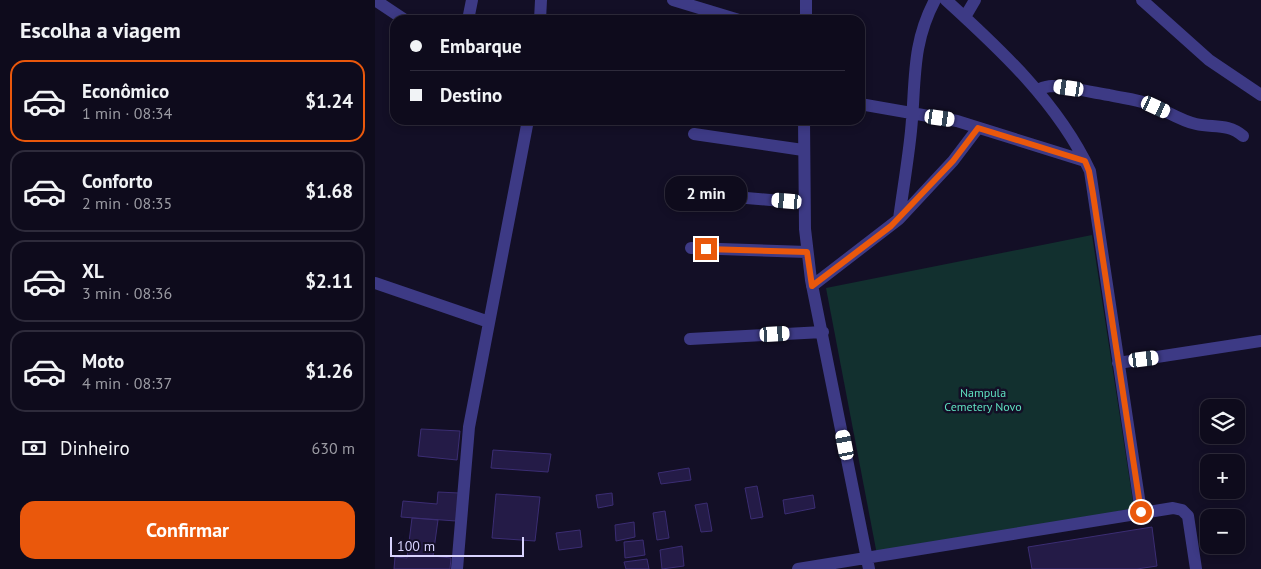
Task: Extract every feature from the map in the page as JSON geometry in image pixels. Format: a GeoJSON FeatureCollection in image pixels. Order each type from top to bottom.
{"type":"FeatureCollection","features":[{"type":"Feature","properties":{"kind":"street"},"geometry":{"type":"LineString","coordinates":[[375,0],[398,15]]}},
{"type":"Feature","properties":{"kind":"street"},"geometry":{"type":"LineString","coordinates":[[469,15],[472,0]]}},
{"type":"Feature","properties":{"kind":"street"},"geometry":{"type":"LineString","coordinates":[[540,15],[541,0]]}},
{"type":"Feature","properties":{"kind":"street"},"geometry":{"type":"LineString","coordinates":[[673,0],[722,15]]}},
{"type":"Feature","properties":{"kind":"street"},"geometry":{"type":"LineString","coordinates":[[806,0],[806,15]]}},
{"type":"Feature","properties":{"kind":"street"},"geometry":{"type":"LineString","coordinates":[[899,219],[913,114],[915,65],[920,37],[927,15],[935,0]]}},
{"type":"Feature","properties":{"kind":"street"},"geometry":{"type":"LineString","coordinates":[[946,0],[1037,90],[1080,150],[1089,171],[1141,512]]}},
{"type":"Feature","properties":{"kind":"street"},"geometry":{"type":"LineString","coordinates":[[965,17],[975,0]]}},
{"type":"Feature","properties":{"kind":"street"},"geometry":{"type":"LineString","coordinates":[[1142,0],[1209,60],[1261,95]]}},
{"type":"Feature","properties":{"kind":"street"},"geometry":{"type":"LineString","coordinates":[[1037,90],[1051,86],[1088,91],[1147,103],[1187,121],[1196,124],[1227,127],[1236,130],[1243,136]]}},
{"type":"Feature","properties":{"kind":"street"},"geometry":{"type":"LineString","coordinates":[[865,105],[957,121],[1085,161]]}},
{"type":"Feature","properties":{"kind":"street"},"geometry":{"type":"LineString","coordinates":[[457,569],[469,427],[527,125]]}},
{"type":"Feature","properties":{"kind":"street"},"geometry":{"type":"LineString","coordinates":[[804,125],[804,202],[807,252],[812,286],[823,332],[868,563]]}},
{"type":"Feature","properties":{"kind":"street"},"geometry":{"type":"LineString","coordinates":[[812,286],[899,219],[953,161],[978,128]]}},
{"type":"Feature","properties":{"kind":"street"},"geometry":{"type":"LineString","coordinates":[[695,134],[803,150]]}},
{"type":"Feature","properties":{"kind":"street"},"geometry":{"type":"LineString","coordinates":[[735,197],[804,202]]}},
{"type":"Feature","properties":{"kind":"street"},"geometry":{"type":"LineString","coordinates":[[691,248],[807,252]]}},
{"type":"Feature","properties":{"kind":"street"},"geometry":{"type":"LineString","coordinates":[[375,283],[489,322]]}},
{"type":"Feature","properties":{"kind":"street"},"geometry":{"type":"LineString","coordinates":[[690,339],[823,332]]}},
{"type":"Feature","properties":{"kind":"street"},"geometry":{"type":"LineString","coordinates":[[1118,363],[1261,342]]}},
{"type":"Feature","properties":{"kind":"street"},"geometry":{"type":"LineString","coordinates":[[799,569],[868,563],[997,537],[1173,508],[1182,510],[1188,516],[1196,569]]}},
{"type":"Feature","properties":{"kind":"green space","name":"Nampula Cemetery Novo"},"geometry":{"type":"Polygon","coordinates":[[[1092,235],[1134,508],[878,560],[826,288],[1092,235]]]}},
{"type":"Feature","properties":{"kind":"building"},"geometry":{"type":"Polygon","coordinates":[[[421,429],[460,431],[457,460],[418,456],[421,429]]]}},
{"type":"Feature","properties":{"kind":"building"},"geometry":{"type":"Polygon","coordinates":[[[493,450],[551,454],[548,472],[491,468],[493,450]]]}},
{"type":"Feature","properties":{"kind":"building"},"geometry":{"type":"Polygon","coordinates":[[[689,468],[691,480],[661,484],[658,473],[689,468]]]}},
{"type":"Feature","properties":{"kind":"building"},"geometry":{"type":"Polygon","coordinates":[[[757,486],[763,517],[751,519],[745,488],[757,486]]]}},
{"type":"Feature","properties":{"kind":"building"},"geometry":{"type":"Polygon","coordinates":[[[438,492],[459,493],[456,521],[401,517],[403,501],[437,504],[438,492]]]}},
{"type":"Feature","properties":{"kind":"building"},"geometry":{"type":"Polygon","coordinates":[[[612,493],[613,505],[598,508],[596,495],[612,493]]]}},
{"type":"Feature","properties":{"kind":"building"},"geometry":{"type":"Polygon","coordinates":[[[496,494],[540,497],[535,541],[492,538],[496,494]]]}},
{"type":"Feature","properties":{"kind":"building"},"geometry":{"type":"Polygon","coordinates":[[[813,495],[815,508],[785,514],[783,500],[813,495]]]}},
{"type":"Feature","properties":{"kind":"building"},"geometry":{"type":"Polygon","coordinates":[[[707,503],[712,531],[701,532],[695,505],[707,503]]]}},
{"type":"Feature","properties":{"kind":"building"},"geometry":{"type":"Polygon","coordinates":[[[665,511],[669,538],[657,540],[653,513],[665,511]]]}},
{"type":"Feature","properties":{"kind":"building"},"geometry":{"type":"Polygon","coordinates":[[[412,518],[438,520],[433,556],[451,558],[450,569],[394,569],[395,557],[407,558],[412,518]]]}},
{"type":"Feature","properties":{"kind":"building"},"geometry":{"type":"Polygon","coordinates":[[[634,522],[635,537],[616,541],[615,525],[634,522]]]}},
{"type":"Feature","properties":{"kind":"building"},"geometry":{"type":"Polygon","coordinates":[[[1152,527],[1157,566],[1137,569],[1032,569],[1028,547],[1152,527]]]}},
{"type":"Feature","properties":{"kind":"building"},"geometry":{"type":"Polygon","coordinates":[[[580,530],[582,547],[559,550],[556,533],[580,530]]]}},
{"type":"Feature","properties":{"kind":"building"},"geometry":{"type":"Polygon","coordinates":[[[643,540],[645,555],[625,558],[624,542],[643,540]]]}},
{"type":"Feature","properties":{"kind":"building"},"geometry":{"type":"Polygon","coordinates":[[[682,546],[684,566],[662,569],[660,550],[682,546]]]}},
{"type":"Feature","properties":{"kind":"building"},"geometry":{"type":"Polygon","coordinates":[[[647,559],[649,569],[626,569],[624,562],[647,559]]]}},
{"type":"Feature","properties":{"kind":"route"},"geometry":{"type":"LineString","coordinates":[[706,249],[807,252],[812,286],[891,226],[953,161],[978,128],[1085,161],[1089,171],[1093,194],[1141,512]]}}]}
